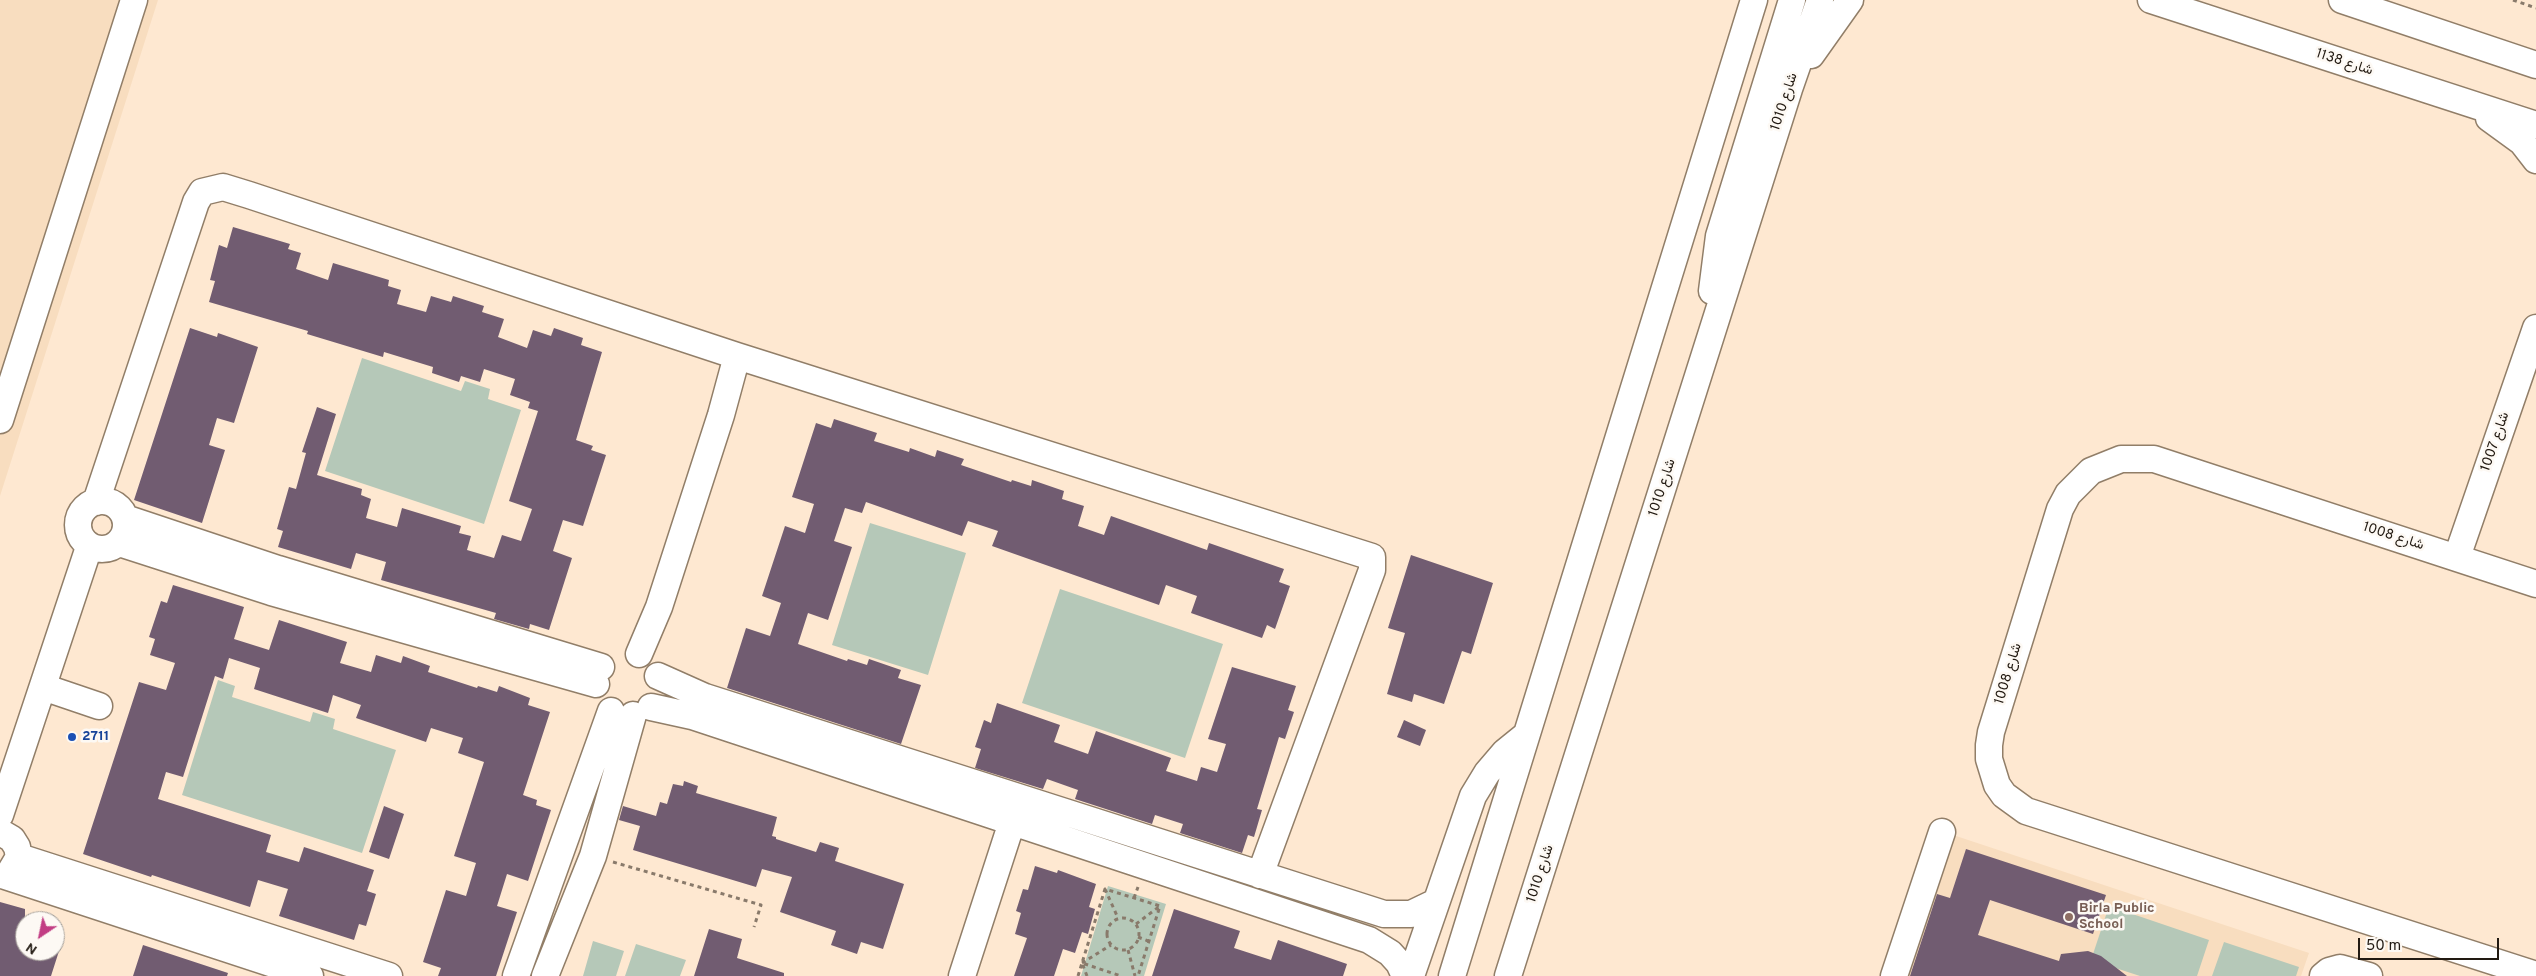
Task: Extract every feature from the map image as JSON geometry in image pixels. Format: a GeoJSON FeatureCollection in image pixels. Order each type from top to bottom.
{"type":"FeatureCollection","features":[{"type":"Feature","properties":{"kind":"street"},"geometry":{"type":"LineString","coordinates":[[0,420],[134,0]]}},
{"type":"Feature","properties":{"kind":"street"},"geometry":{"type":"LineString","coordinates":[[1736,62],[1739,0]]}},
{"type":"Feature","properties":{"kind":"street"},"geometry":{"type":"LineString","coordinates":[[1452,976],[1754,0]]}},
{"type":"Feature","properties":{"kind":"street"},"geometry":{"type":"LineString","coordinates":[[1704,359],[1719,236],[1792,0]]}},
{"type":"Feature","properties":{"kind":"street","name":"شارع 1010"},"geometry":{"type":"LineString","coordinates":[[1515,969],[1704,359],[1789,89],[1820,0]]}},
{"type":"Feature","properties":{"kind":"street"},"geometry":{"type":"LineString","coordinates":[[1789,89],[1827,30],[1850,0]]}},
{"type":"Feature","properties":{"kind":"street"},"geometry":{"type":"LineString","coordinates":[[2139,0],[2176,8]]}},
{"type":"Feature","properties":{"kind":"street","name":"شارع 1138"},"geometry":{"type":"LineString","coordinates":[[2151,0],[2536,125]]}},
{"type":"Feature","properties":{"kind":"street"},"geometry":{"type":"LineString","coordinates":[[2322,0],[2353,4],[2536,65]]}},
{"type":"Feature","properties":{"kind":"street"},"geometry":{"type":"LineString","coordinates":[[2468,103],[2522,142],[2536,160]]}},
{"type":"Feature","properties":{"kind":"street"},"geometry":{"type":"LineString","coordinates":[[96,502],[196,202],[202,192],[223,187],[250,195],[736,356],[1372,557],[1372,570],[1260,875]]}},
{"type":"Feature","properties":{"kind":"street","name":"شارع 1007"},"geometry":{"type":"LineString","coordinates":[[2457,557],[2536,328]]}},
{"type":"Feature","properties":{"kind":"street"},"geometry":{"type":"LineString","coordinates":[[639,654],[660,607],[721,415],[736,356]]}},
{"type":"Feature","properties":{"kind":"street","name":"شارع 1008"},"geometry":{"type":"LineString","coordinates":[[2536,584],[2154,459],[2121,459],[2105,463],[2078,481],[2060,509],[1991,732],[1989,758],[1997,785],[2004,796],[2026,811],[2536,975]]}},
{"type":"Feature","properties":{"kind":"street"},"geometry":{"type":"LineString","coordinates":[[96,502],[112,504],[119,508],[125,518],[126,532],[118,543],[106,550],[89,546],[78,534],[77,526],[82,510],[96,502]]}},
{"type":"Feature","properties":{"kind":"street"},"geometry":{"type":"LineString","coordinates":[[125,518],[598,675]]}},
{"type":"Feature","properties":{"kind":"street"},"geometry":{"type":"LineString","coordinates":[[118,543],[271,592],[598,675]]}},
{"type":"Feature","properties":{"kind":"street"},"geometry":{"type":"LineString","coordinates":[[0,815],[89,546]]}},
{"type":"Feature","properties":{"kind":"street"},"geometry":{"type":"LineString","coordinates":[[516,976],[632,711],[658,692],[658,676],[654,666],[639,654],[622,653],[606,660],[598,675],[600,700],[632,711],[692,716],[1359,936],[1380,945],[1390,953],[1405,976]]}},
{"type":"Feature","properties":{"kind":"street"},"geometry":{"type":"LineString","coordinates":[[658,676],[705,697],[1371,910],[1398,916],[1411,914],[1436,902]]}},
{"type":"Feature","properties":{"kind":"street"},"geometry":{"type":"LineString","coordinates":[[43,687],[99,706]]}},
{"type":"Feature","properties":{"kind":"street"},"geometry":{"type":"LineString","coordinates":[[545,976],[593,856],[632,711]]}},
{"type":"Feature","properties":{"kind":"street"},"geometry":{"type":"LineString","coordinates":[[1411,976],[1473,796],[1487,772],[1505,752],[1526,735]]}},
{"type":"Feature","properties":{"kind":"street"},"geometry":{"type":"LineString","coordinates":[[962,976],[1012,822]]}},
{"type":"Feature","properties":{"kind":"street"},"geometry":{"type":"LineString","coordinates":[[0,832],[12,839],[17,847],[8,870]]}},
{"type":"Feature","properties":{"kind":"street"},"geometry":{"type":"LineString","coordinates":[[1894,976],[1942,832]]}},
{"type":"Feature","properties":{"kind":"street"},"geometry":{"type":"LineString","coordinates":[[8,870],[310,976]]}},
{"type":"Feature","properties":{"kind":"street"},"geometry":{"type":"LineString","coordinates":[[8,870],[389,976]]}},
{"type":"Feature","properties":{"kind":"street"},"geometry":{"type":"LineString","coordinates":[[1359,936],[1370,932],[1373,927],[1375,922],[1371,910]]}},
{"type":"Feature","properties":{"kind":"street"},"geometry":{"type":"LineString","coordinates":[[2323,976],[2329,971],[2340,968],[2369,976]]}},
{"type":"Feature","properties":{"kind":"path"},"geometry":{"type":"LineString","coordinates":[[2514,0],[2536,8]]}},
{"type":"Feature","properties":{"kind":"path"},"geometry":{"type":"LineString","coordinates":[[593,856],[761,905],[754,927]]}},
{"type":"Feature","properties":{"kind":"path"},"geometry":{"type":"LineString","coordinates":[[1105,889],[1160,906]]}},
{"type":"Feature","properties":{"kind":"path"},"geometry":{"type":"LineString","coordinates":[[1105,889],[1118,918]]}},
{"type":"Feature","properties":{"kind":"path"},"geometry":{"type":"LineString","coordinates":[[1078,976],[1105,889]]}},
{"type":"Feature","properties":{"kind":"path"},"geometry":{"type":"LineString","coordinates":[[1136,924],[1160,906]]}},
{"type":"Feature","properties":{"kind":"path"},"geometry":{"type":"LineString","coordinates":[[1136,976],[1160,906]]}},
{"type":"Feature","properties":{"kind":"path"},"geometry":{"type":"LineString","coordinates":[[1118,918],[1125,918],[1136,924]]}},
{"type":"Feature","properties":{"kind":"path"},"geometry":{"type":"LineString","coordinates":[[1111,945],[1108,934],[1118,918]]}},
{"type":"Feature","properties":{"kind":"path"},"geometry":{"type":"LineString","coordinates":[[1128,950],[1138,937],[1136,924]]}},
{"type":"Feature","properties":{"kind":"path"},"geometry":{"type":"LineString","coordinates":[[1138,937],[1148,941]]}},
{"type":"Feature","properties":{"kind":"path"},"geometry":{"type":"LineString","coordinates":[[1082,963],[1111,945],[1128,950]]}},
{"type":"Feature","properties":{"kind":"path"},"geometry":{"type":"LineString","coordinates":[[1128,950],[1136,976]]}},
{"type":"Feature","properties":{"kind":"path"},"geometry":{"type":"LineString","coordinates":[[1082,963],[1087,976]]}},
{"type":"Feature","properties":{"kind":"path"},"geometry":{"type":"LineString","coordinates":[[1082,963],[1121,976]]}},
{"type":"Feature","properties":{"kind":"shaded area"},"geometry":{"type":"Polygon","coordinates":[[[0,0],[158,0],[0,496],[0,0]]]}},
{"type":"Feature","properties":{"kind":"shaded area"},"geometry":{"type":"Polygon","coordinates":[[[1941,831],[2309,953],[2301,976],[1889,976],[1941,831]]]}},
{"type":"Feature","properties":{"kind":"green space"},"geometry":{"type":"Polygon","coordinates":[[[362,358],[461,391],[465,381],[490,389],[488,399],[521,410],[484,524],[325,471],[362,358]]]}},
{"type":"Feature","properties":{"kind":"green space"},"geometry":{"type":"Polygon","coordinates":[[[870,523],[966,553],[928,675],[832,645],[870,523]]]}},
{"type":"Feature","properties":{"kind":"green space"},"geometry":{"type":"Polygon","coordinates":[[[1060,589],[1223,644],[1185,758],[1022,703],[1060,589]]]}},
{"type":"Feature","properties":{"kind":"green space"},"geometry":{"type":"Polygon","coordinates":[[[218,680],[235,686],[232,697],[310,722],[313,712],[335,719],[333,729],[396,750],[362,853],[182,795],[218,680]]]}},
{"type":"Feature","properties":{"kind":"green space"},"geometry":{"type":"Polygon","coordinates":[[[1108,886],[1166,904],[1144,976],[1081,976],[1108,886]]]}},
{"type":"Feature","properties":{"kind":"green space"},"geometry":{"type":"Polygon","coordinates":[[[2109,906],[2209,940],[2197,976],[2140,976],[2091,960],[2109,906]]]}},
{"type":"Feature","properties":{"kind":"green space"},"geometry":{"type":"Polygon","coordinates":[[[593,941],[624,951],[616,976],[583,976],[593,941]]]}},
{"type":"Feature","properties":{"kind":"green space"},"geometry":{"type":"Polygon","coordinates":[[[2224,942],[2299,967],[2296,976],[2212,976],[2224,942]]]}},
{"type":"Feature","properties":{"kind":"green space"},"geometry":{"type":"Polygon","coordinates":[[[636,944],[686,960],[680,976],[625,976],[636,944]]]}},
{"type":"Feature","properties":{"kind":"building"},"geometry":{"type":"Polygon","coordinates":[[[233,227],[290,244],[288,249],[301,253],[296,269],[328,280],[333,263],[389,280],[388,286],[401,290],[397,304],[426,312],[431,296],[451,302],[453,296],[484,306],[482,312],[504,319],[498,337],[527,348],[533,330],[551,336],[554,328],[583,338],[581,345],[602,352],[576,440],[593,446],[591,450],[606,455],[583,526],[563,520],[553,551],[572,558],[549,630],[530,624],[529,629],[494,619],[496,613],[381,580],[386,562],[356,553],[351,569],[278,547],[283,531],[277,529],[289,487],[296,489],[306,453],[302,452],[317,407],[336,414],[317,475],[362,489],[361,495],[371,499],[366,518],[397,527],[402,508],[461,526],[459,533],[471,536],[467,550],[494,558],[502,535],[521,541],[532,509],[509,501],[538,411],[528,408],[530,402],[510,395],[515,379],[484,369],[480,382],[461,376],[459,382],[432,373],[433,367],[384,352],[383,357],[307,334],[308,331],[209,302],[215,281],[210,280],[219,245],[227,248],[233,227]]]}},
{"type":"Feature","properties":{"kind":"building"},"geometry":{"type":"Polygon","coordinates":[[[190,328],[217,337],[218,333],[258,347],[234,423],[217,418],[209,445],[225,450],[202,523],[134,500],[190,328]]]}},
{"type":"Feature","properties":{"kind":"building"},"geometry":{"type":"Polygon","coordinates":[[[834,419],[877,433],[874,441],[909,452],[910,448],[935,457],[937,450],[964,459],[961,465],[1011,482],[1012,480],[1031,486],[1032,480],[1064,491],[1062,499],[1084,506],[1078,526],[1104,535],[1111,516],[1207,550],[1209,543],[1284,569],[1279,582],[1290,586],[1275,629],[1267,625],[1262,638],[1191,613],[1197,596],[1166,585],[1159,605],[992,546],[998,531],[968,521],[962,536],[866,502],[862,513],[845,508],[834,541],[852,547],[828,620],[808,613],[798,644],[847,661],[848,659],[867,665],[869,659],[901,670],[898,678],[921,685],[901,744],[727,688],[746,628],[770,636],[781,603],[762,596],[785,526],[805,533],[814,504],[792,497],[816,423],[831,428],[834,419]]]}},
{"type":"Feature","properties":{"kind":"building"},"geometry":{"type":"Polygon","coordinates":[[[1411,555],[1493,583],[1471,654],[1462,651],[1444,704],[1414,694],[1412,702],[1387,694],[1405,633],[1388,628],[1411,555]]]}},
{"type":"Feature","properties":{"kind":"building"},"geometry":{"type":"Polygon","coordinates":[[[173,585],[244,607],[234,639],[269,650],[279,620],[347,642],[340,663],[371,672],[376,655],[401,663],[403,656],[430,666],[428,672],[477,688],[478,686],[497,692],[499,686],[530,698],[528,705],[550,712],[523,795],[537,800],[536,805],[551,810],[528,881],[507,874],[497,906],[517,912],[496,976],[438,976],[441,968],[423,962],[446,890],[466,896],[476,863],[454,856],[484,762],[458,753],[463,738],[431,728],[426,742],[356,718],[361,705],[333,695],[328,713],[254,689],[260,668],[229,658],[223,679],[215,676],[183,777],[166,772],[158,799],[271,835],[266,852],[299,862],[304,847],[374,870],[367,891],[376,894],[366,926],[359,924],[354,940],[279,916],[288,889],[258,880],[250,907],[83,854],[139,682],[166,690],[175,663],[150,655],[155,639],[149,637],[161,601],[167,603],[173,585]]]}},
{"type":"Feature","properties":{"kind":"building"},"geometry":{"type":"Polygon","coordinates":[[[1232,667],[1296,686],[1288,710],[1294,712],[1285,739],[1279,737],[1257,809],[1262,810],[1254,837],[1248,835],[1242,853],[1180,833],[1183,824],[1155,815],[1152,824],[1075,799],[1078,790],[1047,779],[1043,789],[975,768],[981,749],[975,747],[984,720],[991,723],[997,703],[1060,725],[1054,742],[1088,754],[1096,731],[1171,758],[1166,771],[1197,781],[1201,767],[1217,772],[1226,744],[1208,739],[1232,667]]]}},
{"type":"Feature","properties":{"kind":"building"},"geometry":{"type":"Polygon","coordinates":[[[1404,720],[1426,730],[1420,746],[1397,737],[1404,720]]]}},
{"type":"Feature","properties":{"kind":"building"},"geometry":{"type":"Polygon","coordinates":[[[684,781],[698,786],[696,793],[777,817],[772,836],[776,837],[776,839],[816,852],[820,842],[839,848],[835,861],[904,884],[883,949],[861,942],[857,954],[831,945],[836,931],[780,912],[792,877],[762,869],[756,887],[633,850],[640,826],[619,820],[623,806],[656,816],[660,802],[667,804],[673,784],[683,786],[684,781]]]}},
{"type":"Feature","properties":{"kind":"building"},"geometry":{"type":"Polygon","coordinates":[[[384,806],[404,814],[389,859],[369,852],[384,806]]]}},
{"type":"Feature","properties":{"kind":"building","name":"Birla Public School"},"geometry":{"type":"Polygon","coordinates":[[[1966,849],[2106,895],[2093,934],[1990,900],[1978,935],[2059,961],[2061,954],[2088,951],[2101,956],[2127,976],[1910,976],[1937,894],[1950,898],[1966,849]]]}},
{"type":"Feature","properties":{"kind":"building"},"geometry":{"type":"Polygon","coordinates":[[[1035,866],[1057,873],[1058,870],[1096,884],[1089,907],[1095,909],[1088,934],[1082,932],[1075,953],[1063,949],[1054,976],[1014,976],[1027,938],[1015,934],[1021,913],[1016,911],[1023,889],[1028,890],[1035,866]]]}},
{"type":"Feature","properties":{"kind":"building"},"geometry":{"type":"Polygon","coordinates":[[[0,902],[25,909],[25,911],[15,911],[15,961],[56,961],[51,976],[0,976],[0,902]]]}},
{"type":"Feature","properties":{"kind":"building"},"geometry":{"type":"Polygon","coordinates":[[[1174,909],[1240,931],[1234,948],[1271,960],[1278,940],[1347,964],[1343,976],[1152,976],[1174,909]]]}},
{"type":"Feature","properties":{"kind":"building"},"geometry":{"type":"Polygon","coordinates":[[[709,929],[742,939],[737,958],[784,973],[784,976],[694,976],[709,929]]]}},
{"type":"Feature","properties":{"kind":"building"},"geometry":{"type":"Polygon","coordinates":[[[143,945],[228,973],[227,976],[133,976],[143,945]]]}},
{"type":"Feature","properties":{"kind":"place","name":"2711"},"geometry":{"type":"Point","coordinates":[72,737]}},
{"type":"Feature","properties":{"kind":"place","name":"Birla Public School"},"geometry":{"type":"Point","coordinates":[2069,917]}}]}
